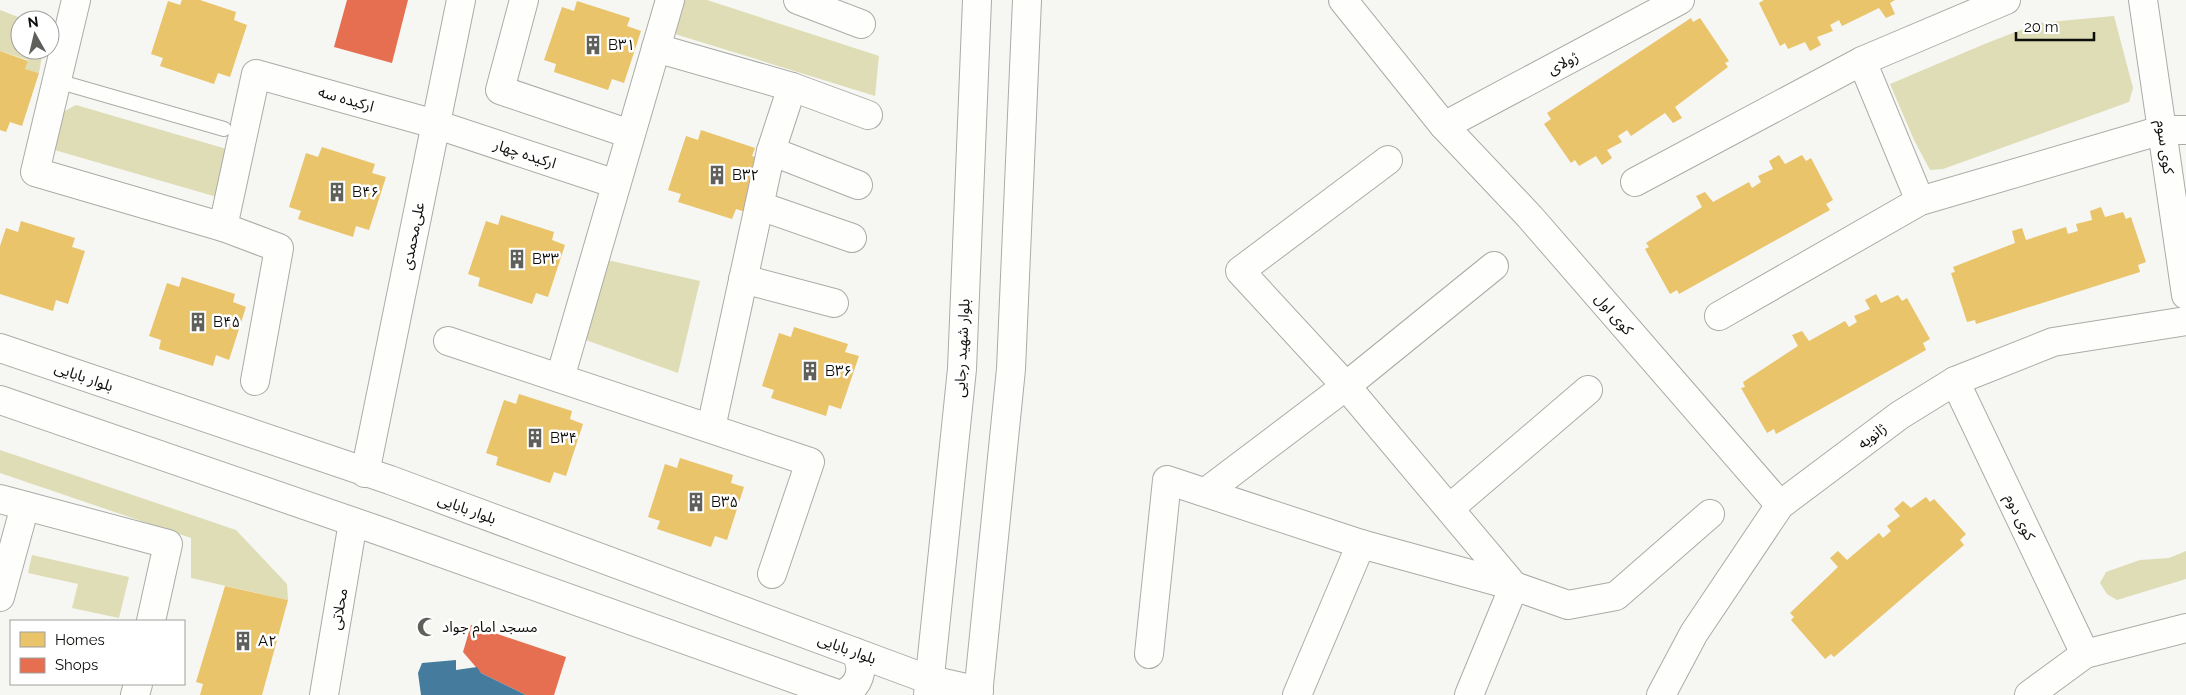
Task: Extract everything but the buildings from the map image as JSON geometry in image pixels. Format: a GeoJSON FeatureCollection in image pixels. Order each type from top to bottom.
{"type":"FeatureCollection","features":[{"type":"Feature","properties":{"kind":"street"},"geometry":{"type":"LineString","coordinates":[[76,0],[35,172],[223,227],[279,248],[255,381]]}},
{"type":"Feature","properties":{"kind":"street","name":"علی‌محمدی"},"geometry":{"type":"LineString","coordinates":[[365,472],[461,0]]}},
{"type":"Feature","properties":{"kind":"street"},"geometry":{"type":"LineString","coordinates":[[524,0],[500,90],[630,134]]}},
{"type":"Feature","properties":{"kind":"street"},"geometry":{"type":"LineString","coordinates":[[560,378],[670,0]]}},
{"type":"Feature","properties":{"kind":"street"},"geometry":{"type":"LineString","coordinates":[[798,0],[861,24]]}},
{"type":"Feature","properties":{"kind":"street","name":"بلوار شهید رجایی"},"geometry":{"type":"LineString","coordinates":[[929,687],[962,369],[977,0]]}},
{"type":"Feature","properties":{"kind":"street"},"geometry":{"type":"LineString","coordinates":[[983,694],[1011,369],[1027,0]]}},
{"type":"Feature","properties":{"kind":"street","name":"کوی اول"},"geometry":{"type":"LineString","coordinates":[[1344,0],[1444,126],[1530,217],[1780,505]]}},
{"type":"Feature","properties":{"kind":"street","name":"ژولای"},"geometry":{"type":"LineString","coordinates":[[1444,126],[1680,0]]}},
{"type":"Feature","properties":{"kind":"street"},"geometry":{"type":"LineString","coordinates":[[1635,182],[1862,61],[2006,0]]}},
{"type":"Feature","properties":{"kind":"street","name":"کوی سوم"},"geometry":{"type":"LineString","coordinates":[[2143,0],[2174,130],[2186,295]]}},
{"type":"Feature","properties":{"kind":"street"},"geometry":{"type":"LineString","coordinates":[[656,48],[792,87],[868,115]]}},
{"type":"Feature","properties":{"kind":"street"},"geometry":{"type":"LineString","coordinates":[[1862,61],[1920,201]]}},
{"type":"Feature","properties":{"kind":"street","name":"ارکیده سه"},"geometry":{"type":"LineString","coordinates":[[223,227],[256,74],[435,124]]}},
{"type":"Feature","properties":{"kind":"street"},"geometry":{"type":"LineString","coordinates":[[711,428],[771,152],[792,87]]}},
{"type":"Feature","properties":{"kind":"street","name":"ارکیده چهار"},"geometry":{"type":"LineString","coordinates":[[435,124],[616,184]]}},
{"type":"Feature","properties":{"kind":"street"},"geometry":{"type":"LineString","coordinates":[[1719,316],[1920,201],[2174,130]]}},
{"type":"Feature","properties":{"kind":"street"},"geometry":{"type":"LineString","coordinates":[[771,152],[858,185]]}},
{"type":"Feature","properties":{"kind":"street"},"geometry":{"type":"LineString","coordinates":[[1388,160],[1240,271],[1346,386],[1514,586]]}},
{"type":"Feature","properties":{"kind":"street"},"geometry":{"type":"LineString","coordinates":[[760,206],[852,238]]}},
{"type":"Feature","properties":{"kind":"street"},"geometry":{"type":"LineString","coordinates":[[1206,492],[1346,386],[1494,266]]}},
{"type":"Feature","properties":{"kind":"street"},"geometry":{"type":"LineString","coordinates":[[743,279],[834,303]]}},
{"type":"Feature","properties":{"kind":"street","name":"ژانویه"},"geometry":{"type":"LineString","coordinates":[[1661,695],[1694,633],[1780,505],[1900,415],[1955,381],[2053,342],[2186,321]]}},
{"type":"Feature","properties":{"kind":"street"},"geometry":{"type":"LineString","coordinates":[[448,341],[810,462],[772,574]]}},
{"type":"Feature","properties":{"kind":"street","name":"بلوار بابایی"},"geometry":{"type":"LineString","coordinates":[[0,348],[365,472],[855,652],[929,687],[983,694]]}},
{"type":"Feature","properties":{"kind":"street","name":"کوی دوم"},"geometry":{"type":"LineString","coordinates":[[1955,381],[2085,654]]}},
{"type":"Feature","properties":{"kind":"street"},"geometry":{"type":"LineString","coordinates":[[1450,508],[1588,390]]}},
{"type":"Feature","properties":{"kind":"street"},"geometry":{"type":"LineString","coordinates":[[0,400],[353,522],[840,695],[855,686],[860,677],[862,667],[855,652]]}},
{"type":"Feature","properties":{"kind":"street"},"geometry":{"type":"LineString","coordinates":[[1149,654],[1167,480],[1361,544],[1514,586],[1568,606],[1616,596],[1710,514]]}},
{"type":"Feature","properties":{"kind":"street"},"geometry":{"type":"LineString","coordinates":[[0,597],[12,503],[168,544],[151,620]]}},
{"type":"Feature","properties":{"kind":"street","name":"محلاتی"},"geometry":{"type":"LineString","coordinates":[[324,695],[353,522]]}},
{"type":"Feature","properties":{"kind":"street"},"geometry":{"type":"LineString","coordinates":[[1297,695],[1361,544]]}},
{"type":"Feature","properties":{"kind":"street"},"geometry":{"type":"LineString","coordinates":[[1469,695],[1514,586]]}},
{"type":"Feature","properties":{"kind":"street"},"geometry":{"type":"LineString","coordinates":[[2029,695],[2085,654],[2186,628]]}},
{"type":"Feature","properties":{"kind":"lane"},"geometry":{"type":"LineString","coordinates":[[57,81],[224,129]]}},
{"type":"Feature","properties":{"kind":"shaded area"},"geometry":{"type":"Polygon","coordinates":[[[680,0],[707,0],[879,56],[875,96],[675,34],[680,0]]]}},
{"type":"Feature","properties":{"kind":"shaded area"},"geometry":{"type":"Polygon","coordinates":[[[0,10],[10,14],[10,54],[0,51],[0,10]]]}},
{"type":"Feature","properties":{"kind":"shaded area"},"geometry":{"type":"Polygon","coordinates":[[[2114,16],[2133,88],[2129,102],[1943,169],[1930,170],[1914,140],[1890,84],[2039,23],[2114,16]]]}},
{"type":"Feature","properties":{"kind":"shaded area"},"geometry":{"type":"Polygon","coordinates":[[[28,60],[41,60],[39,73],[25,69],[28,60]]]}},
{"type":"Feature","properties":{"kind":"shaded area"},"geometry":{"type":"Polygon","coordinates":[[[76,105],[230,150],[217,197],[51,149],[61,113],[76,105]]]}},
{"type":"Feature","properties":{"kind":"shaded area"},"geometry":{"type":"Polygon","coordinates":[[[603,259],[700,281],[678,373],[583,339],[603,259]]]}},
{"type":"Feature","properties":{"kind":"shaded area"},"geometry":{"type":"Polygon","coordinates":[[[0,450],[236,530],[287,584],[288,600],[191,578],[191,538],[0,473],[0,450]]]}},
{"type":"Feature","properties":{"kind":"shaded area"},"geometry":{"type":"Polygon","coordinates":[[[2186,551],[2186,579],[2117,600],[2107,594],[2100,583],[2106,572],[2140,560],[2169,558],[2186,551]]]}},
{"type":"Feature","properties":{"kind":"shaded area"},"geometry":{"type":"Polygon","coordinates":[[[32,555],[129,577],[119,618],[72,608],[78,584],[28,573],[32,555]]]}},
{"type":"Feature","properties":{"kind":"place","name":"B۳۱"},"geometry":{"type":"Point","coordinates":[593,45]}},
{"type":"Feature","properties":{"kind":"place","name":"B۳۲"},"geometry":{"type":"Point","coordinates":[717,175]}},
{"type":"Feature","properties":{"kind":"place","name":"B۴۶"},"geometry":{"type":"Point","coordinates":[337,192]}},
{"type":"Feature","properties":{"kind":"place","name":"B۳۳"},"geometry":{"type":"Point","coordinates":[517,259]}},
{"type":"Feature","properties":{"kind":"place","name":"B۴۵"},"geometry":{"type":"Point","coordinates":[198,322]}},
{"type":"Feature","properties":{"kind":"place","name":"B۳۶"},"geometry":{"type":"Point","coordinates":[810,371]}},
{"type":"Feature","properties":{"kind":"place","name":"B۳۴"},"geometry":{"type":"Point","coordinates":[535,438]}},
{"type":"Feature","properties":{"kind":"place","name":"B۳۵"},"geometry":{"type":"Point","coordinates":[696,502]}},
{"type":"Feature","properties":{"kind":"place","name":"مسجد امام جواد"},"geometry":{"type":"Point","coordinates":[427,627]}},
{"type":"Feature","properties":{"kind":"place","name":"A۲"},"geometry":{"type":"Point","coordinates":[243,641]}}]}
